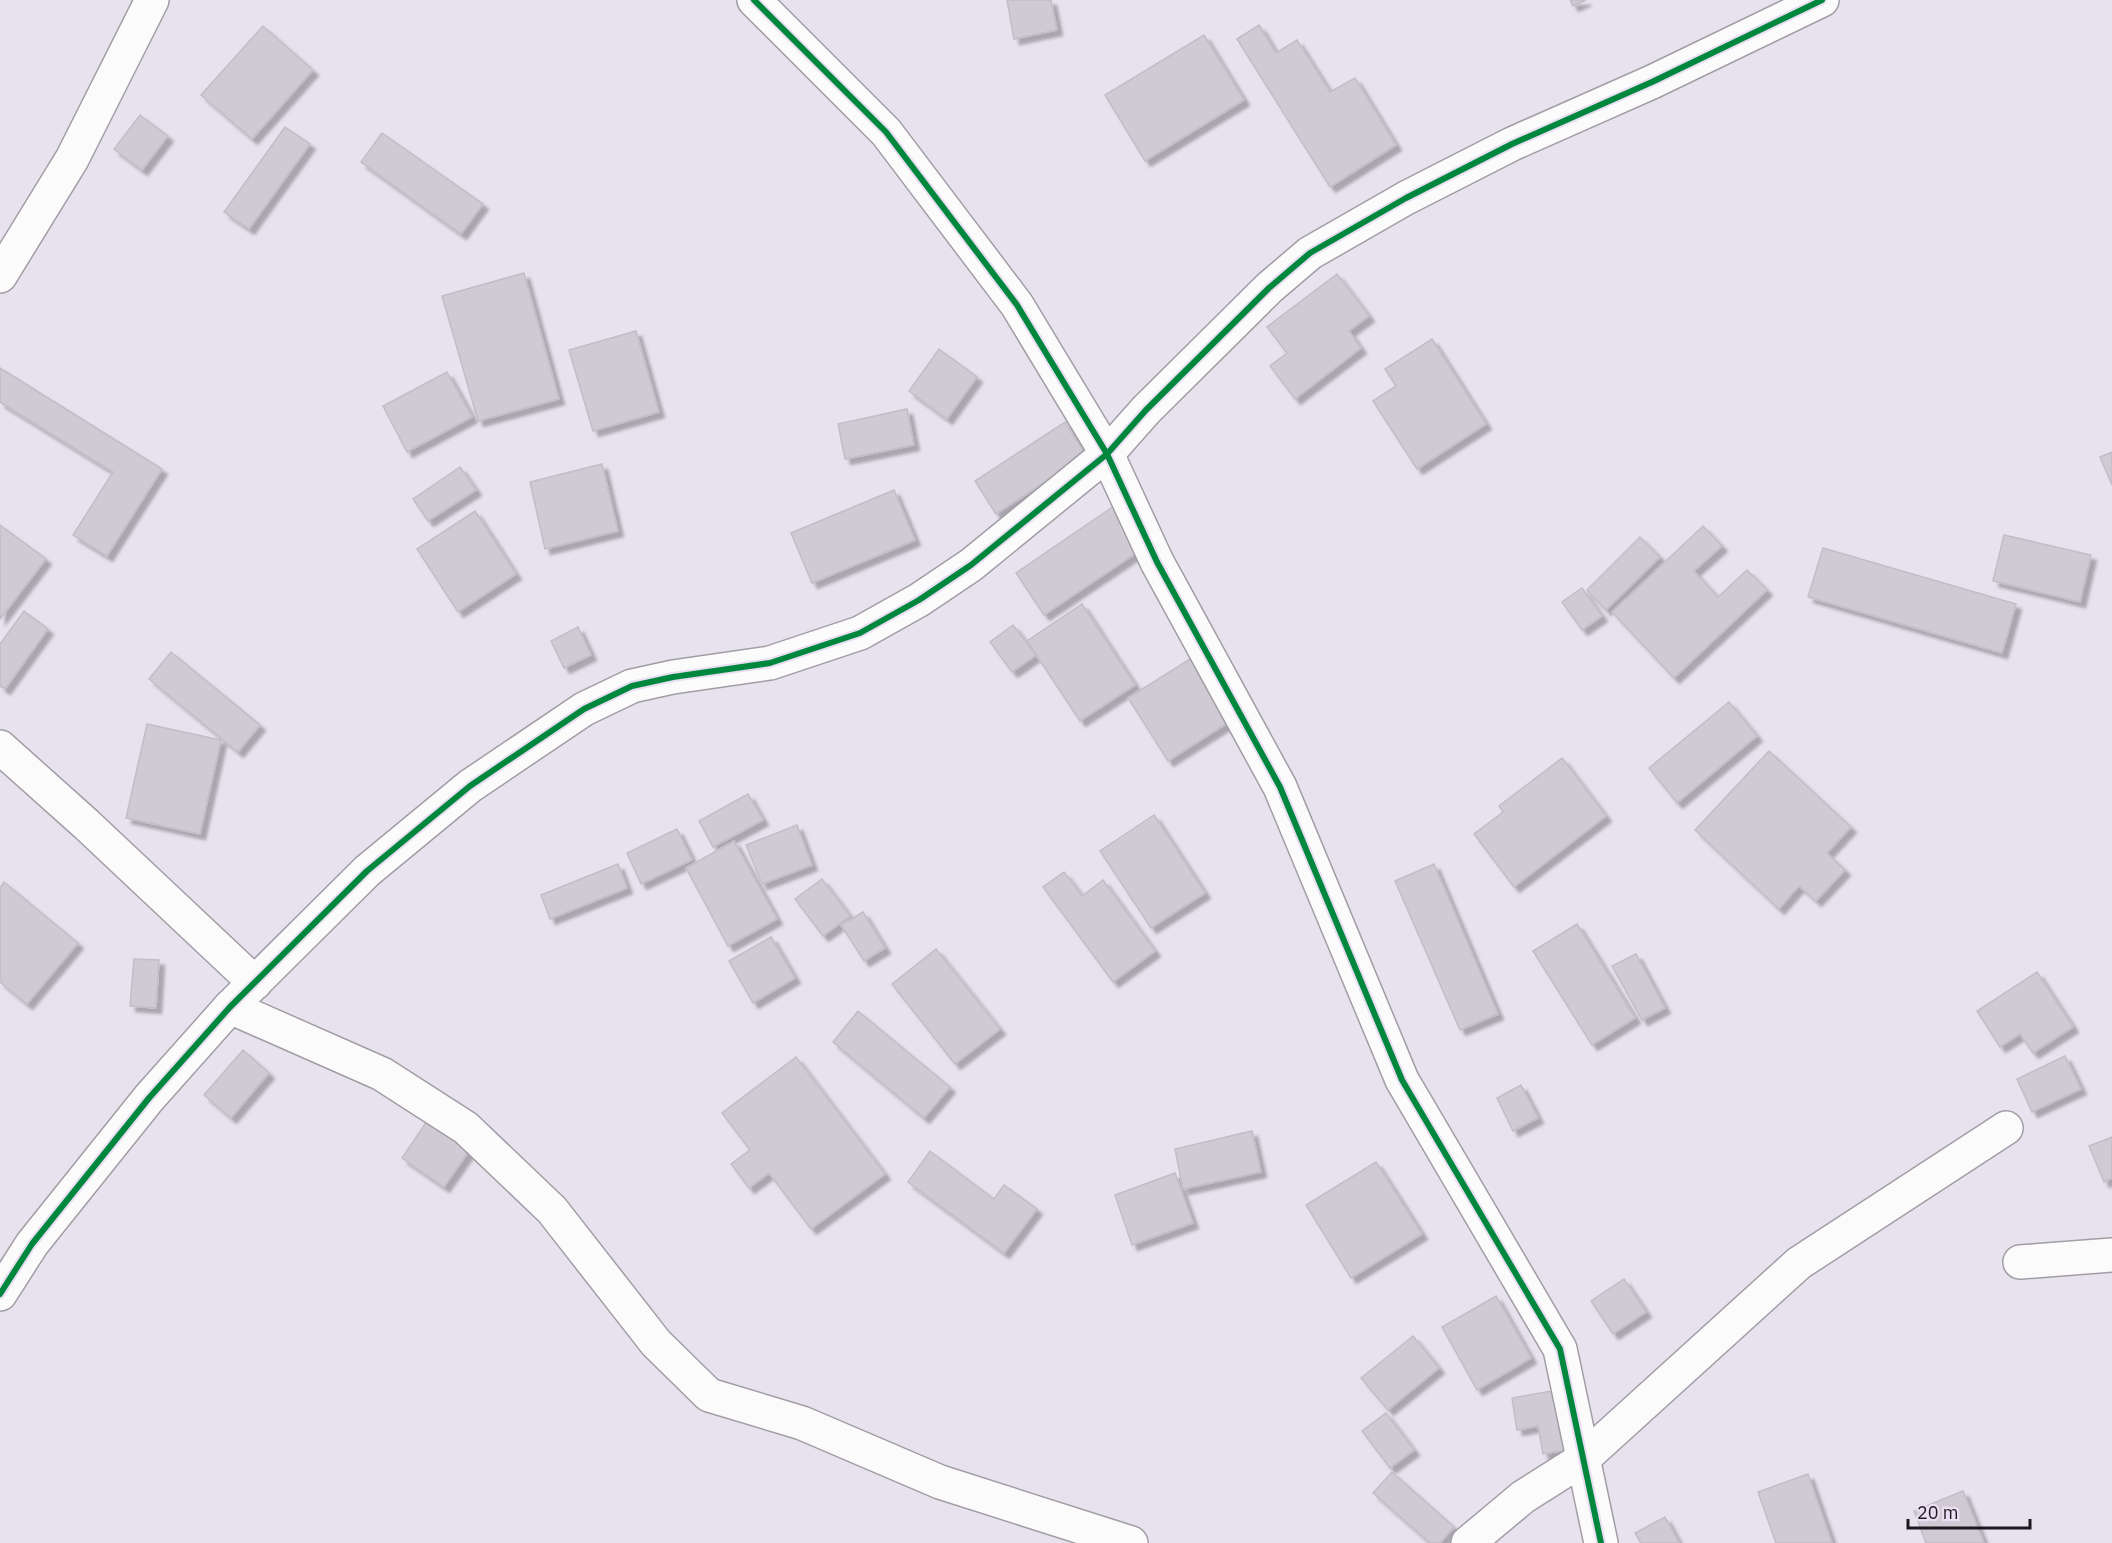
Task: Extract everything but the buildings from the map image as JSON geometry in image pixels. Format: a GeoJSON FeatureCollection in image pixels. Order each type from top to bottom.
{"type":"FeatureCollection","features":[{"type":"Feature","properties":{"kind":"street"},"geometry":{"type":"LineString","coordinates":[[0,276],[72,159],[152,0]]}},
{"type":"Feature","properties":{"kind":"street"},"geometry":{"type":"LineString","coordinates":[[754,0],[886,132],[1017,304],[1107,454],[1157,562],[1280,787],[1402,1080],[1560,1349],[1601,1543]]}},
{"type":"Feature","properties":{"kind":"street"},"geometry":{"type":"LineString","coordinates":[[0,1294],[39,1234],[148,1098],[230,1007],[367,871],[470,786],[584,709],[632,686],[770,663],[860,633],[919,600],[971,565],[1107,454],[1146,410],[1269,288],[1310,253],[1406,198],[1512,144],[1652,82],[1822,0]]}},
{"type":"Feature","properties":{"kind":"street"},"geometry":{"type":"LineString","coordinates":[[0,747],[86,824],[255,983]]}},
{"type":"Feature","properties":{"kind":"street"},"geometry":{"type":"LineString","coordinates":[[230,1007],[382,1074],[466,1128],[552,1210],[656,1343],[709,1395],[802,1424],[940,1482],[1131,1543]]}},
{"type":"Feature","properties":{"kind":"street"},"geometry":{"type":"LineString","coordinates":[[1468,1543],[1523,1497],[1583,1459],[1799,1263],[2006,1128]]}},
{"type":"Feature","properties":{"kind":"street"},"geometry":{"type":"LineString","coordinates":[[2020,1262],[2112,1255]]}},
{"type":"Feature","properties":{"kind":"cycle path"},"geometry":{"type":"LineString","coordinates":[[754,0],[886,132],[1017,305],[1107,454],[1157,562],[1280,787],[1402,1080],[1560,1349],[1601,1543]]}},
{"type":"Feature","properties":{"kind":"cycle path"},"geometry":{"type":"LineString","coordinates":[[0,1294],[32,1244],[149,1098],[230,1007],[367,871],[470,786],[584,709],[632,686],[673,677],[770,663],[860,633],[919,600],[971,565],[1107,454],[1146,410],[1269,288],[1310,253],[1406,198],[1512,144],[1652,82],[1822,0]]}}]}
